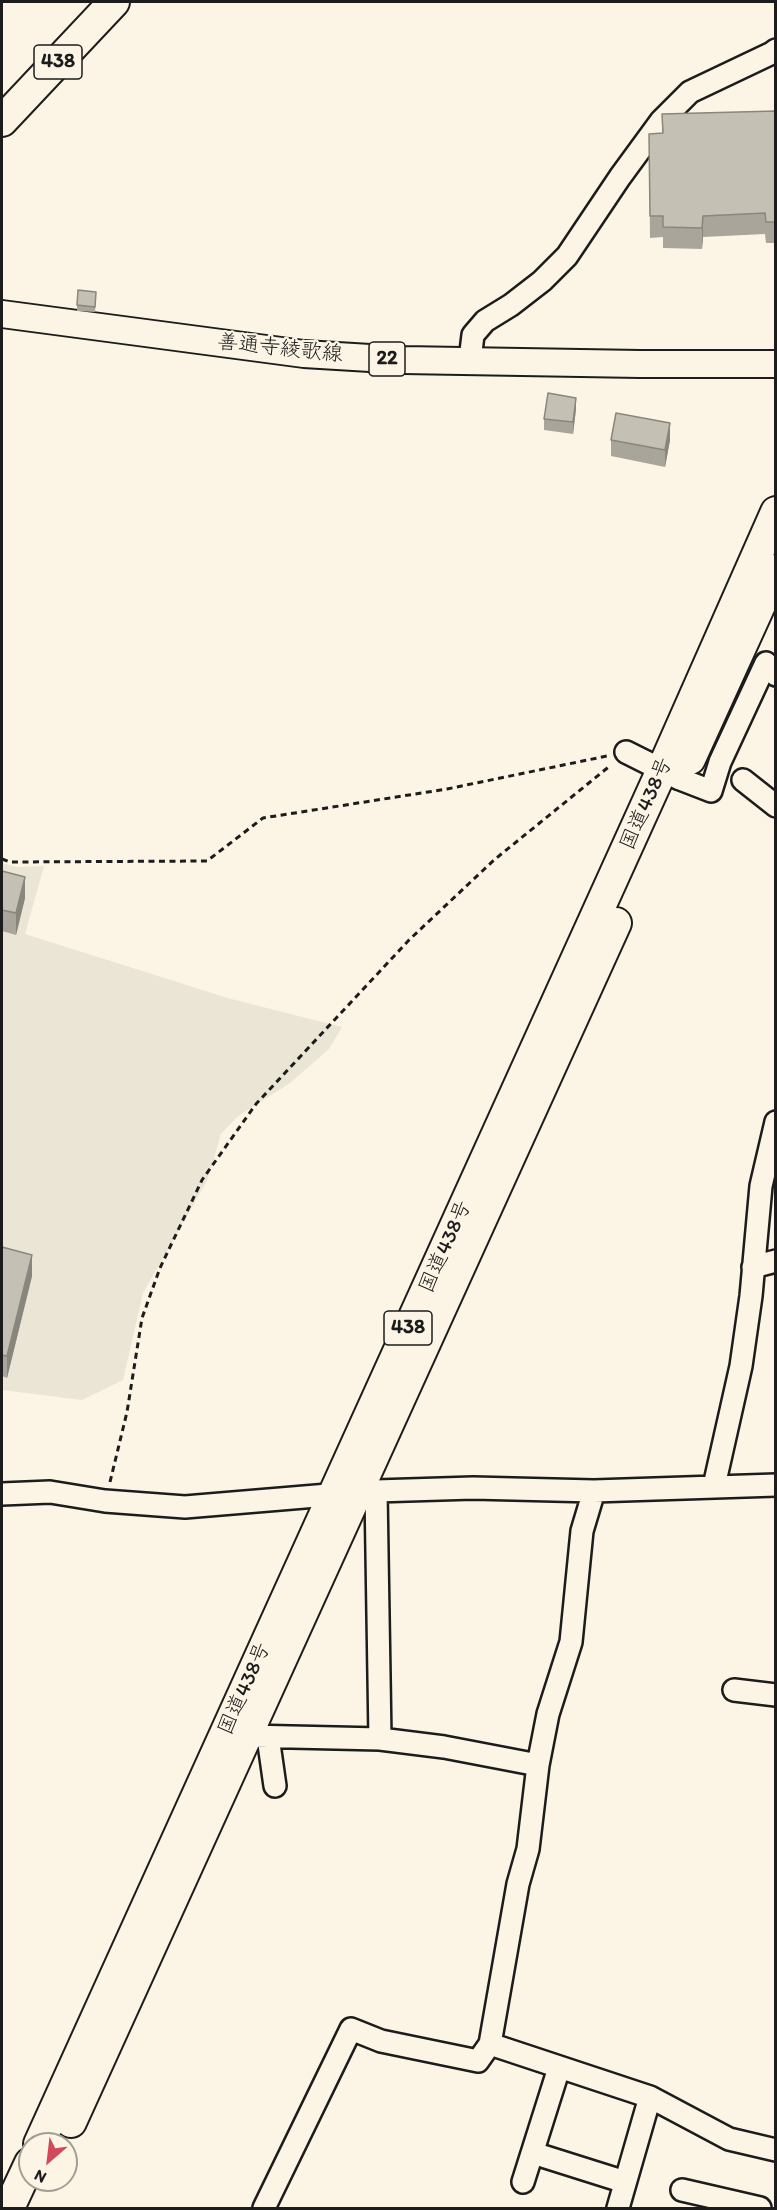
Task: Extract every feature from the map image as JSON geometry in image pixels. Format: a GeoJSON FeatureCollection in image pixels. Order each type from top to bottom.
{"type":"FeatureCollection","features":[{"type":"Feature","properties":{"kind":"highway","name":"438"},"geometry":{"type":"LineString","coordinates":[[2,121],[114,2]]}},
{"type":"Feature","properties":{"kind":"highway","name":"国道438号"},"geometry":{"type":"LineString","coordinates":[[67,2132],[258,1736],[356,1493],[671,774],[776,512]]}},
{"type":"Feature","properties":{"kind":"highway","name":"国道438号"},"geometry":{"type":"LineString","coordinates":[[671,774],[776,570]]}},
{"type":"Feature","properties":{"kind":"highway","name":"国道438号"},"geometry":{"type":"LineString","coordinates":[[45,2132],[356,1493]]}},
{"type":"Feature","properties":{"kind":"highway"},"geometry":{"type":"LineString","coordinates":[[9,2208],[18,2189]]}},
{"type":"Feature","properties":{"kind":"highway"},"geometry":{"type":"LineString","coordinates":[[31,2208],[38,2192]]}},
{"type":"Feature","properties":{"kind":"main road","name":"善通寺綾歌線"},"geometry":{"type":"LineString","coordinates":[[2,314],[304,354],[403,360],[776,364]]}},
{"type":"Feature","properties":{"kind":"street"},"geometry":{"type":"LineString","coordinates":[[470,360],[473,335],[485,321],[511,305],[542,281],[567,256],[627,168],[675,106],[690,92],[776,50]]}},
{"type":"Feature","properties":{"kind":"street"},"geometry":{"type":"LineString","coordinates":[[626,752],[711,791],[720,762],[766,663],[776,675]]}},
{"type":"Feature","properties":{"kind":"street"},"geometry":{"type":"LineString","coordinates":[[743,780],[776,806]]}},
{"type":"Feature","properties":{"kind":"street"},"geometry":{"type":"LineString","coordinates":[[714,1486],[741,1366],[761,1186],[776,1122]]}},
{"type":"Feature","properties":{"kind":"street"},"geometry":{"type":"LineString","coordinates":[[753,1266],[776,1261]]}},
{"type":"Feature","properties":{"kind":"street"},"geometry":{"type":"LineString","coordinates":[[2,1494],[50,1492],[105,1501],[185,1507],[356,1493],[473,1488],[594,1491],[776,1485]]}},
{"type":"Feature","properties":{"kind":"street"},"geometry":{"type":"LineString","coordinates":[[264,2208],[351,2029],[381,2041],[478,2061],[490,2044],[506,1943],[528,1849],[538,1765],[548,1714],[571,1642],[582,1531],[594,1491]]}},
{"type":"Feature","properties":{"kind":"street"},"geometry":{"type":"LineString","coordinates":[[356,1493],[377,1637],[380,1739]]}},
{"type":"Feature","properties":{"kind":"street"},"geometry":{"type":"LineString","coordinates":[[734,1690],[776,1695]]}},
{"type":"Feature","properties":{"kind":"street"},"geometry":{"type":"LineString","coordinates":[[275,1786],[258,1736],[380,1739],[444,1747],[538,1765]]}},
{"type":"Feature","properties":{"kind":"street"},"geometry":{"type":"LineString","coordinates":[[490,2044],[650,2097],[729,2139],[776,2150]]}},
{"type":"Feature","properties":{"kind":"street"},"geometry":{"type":"LineString","coordinates":[[523,2182],[559,2068]]}},
{"type":"Feature","properties":{"kind":"street"},"geometry":{"type":"LineString","coordinates":[[618,2208],[650,2097]]}},
{"type":"Feature","properties":{"kind":"street"},"geometry":{"type":"LineString","coordinates":[[532,2153],[625,2182]]}},
{"type":"Feature","properties":{"kind":"street"},"geometry":{"type":"LineString","coordinates":[[682,2190],[760,2208]]}},
{"type":"Feature","properties":{"kind":"path"},"geometry":{"type":"LineString","coordinates":[[2,859],[10,862],[207,861],[263,818],[447,789],[626,752]]}},
{"type":"Feature","properties":{"kind":"path"},"geometry":{"type":"LineString","coordinates":[[105,1501],[127,1412],[142,1318],[160,1268],[202,1180],[256,1104],[409,940],[494,860],[626,752]]}},
{"type":"Feature","properties":{"kind":"shaded area"},"geometry":{"type":"Polygon","coordinates":[[[2,863],[17,867],[44,866],[25,934],[231,999],[342,1027],[329,1049],[290,1083],[237,1117],[221,1134],[207,1181],[143,1293],[123,1380],[82,1400],[2,1390],[2,863]]]}},
{"type":"Feature","properties":{"kind":"building"},"geometry":{"type":"Polygon","coordinates":[[[776,111],[776,222],[766,222],[765,213],[703,216],[702,228],[663,227],[663,216],[650,216],[649,134],[663,133],[662,114],[776,111]]]}},
{"type":"Feature","properties":{"kind":"building"},"geometry":{"type":"Polygon","coordinates":[[[78,290],[96,292],[95,307],[77,305],[78,290]]]}},
{"type":"Feature","properties":{"kind":"building"},"geometry":{"type":"Polygon","coordinates":[[[548,393],[576,398],[573,422],[544,419],[548,393]]]}},
{"type":"Feature","properties":{"kind":"building"},"geometry":{"type":"Polygon","coordinates":[[[616,413],[670,423],[665,450],[611,440],[616,413]]]}},
{"type":"Feature","properties":{"kind":"building"},"geometry":{"type":"Polygon","coordinates":[[[2,871],[25,877],[16,913],[2,910],[2,871]]]}},
{"type":"Feature","properties":{"kind":"building"},"geometry":{"type":"Polygon","coordinates":[[[2,1247],[32,1255],[7,1356],[2,1355],[2,1247]]]}}]}
